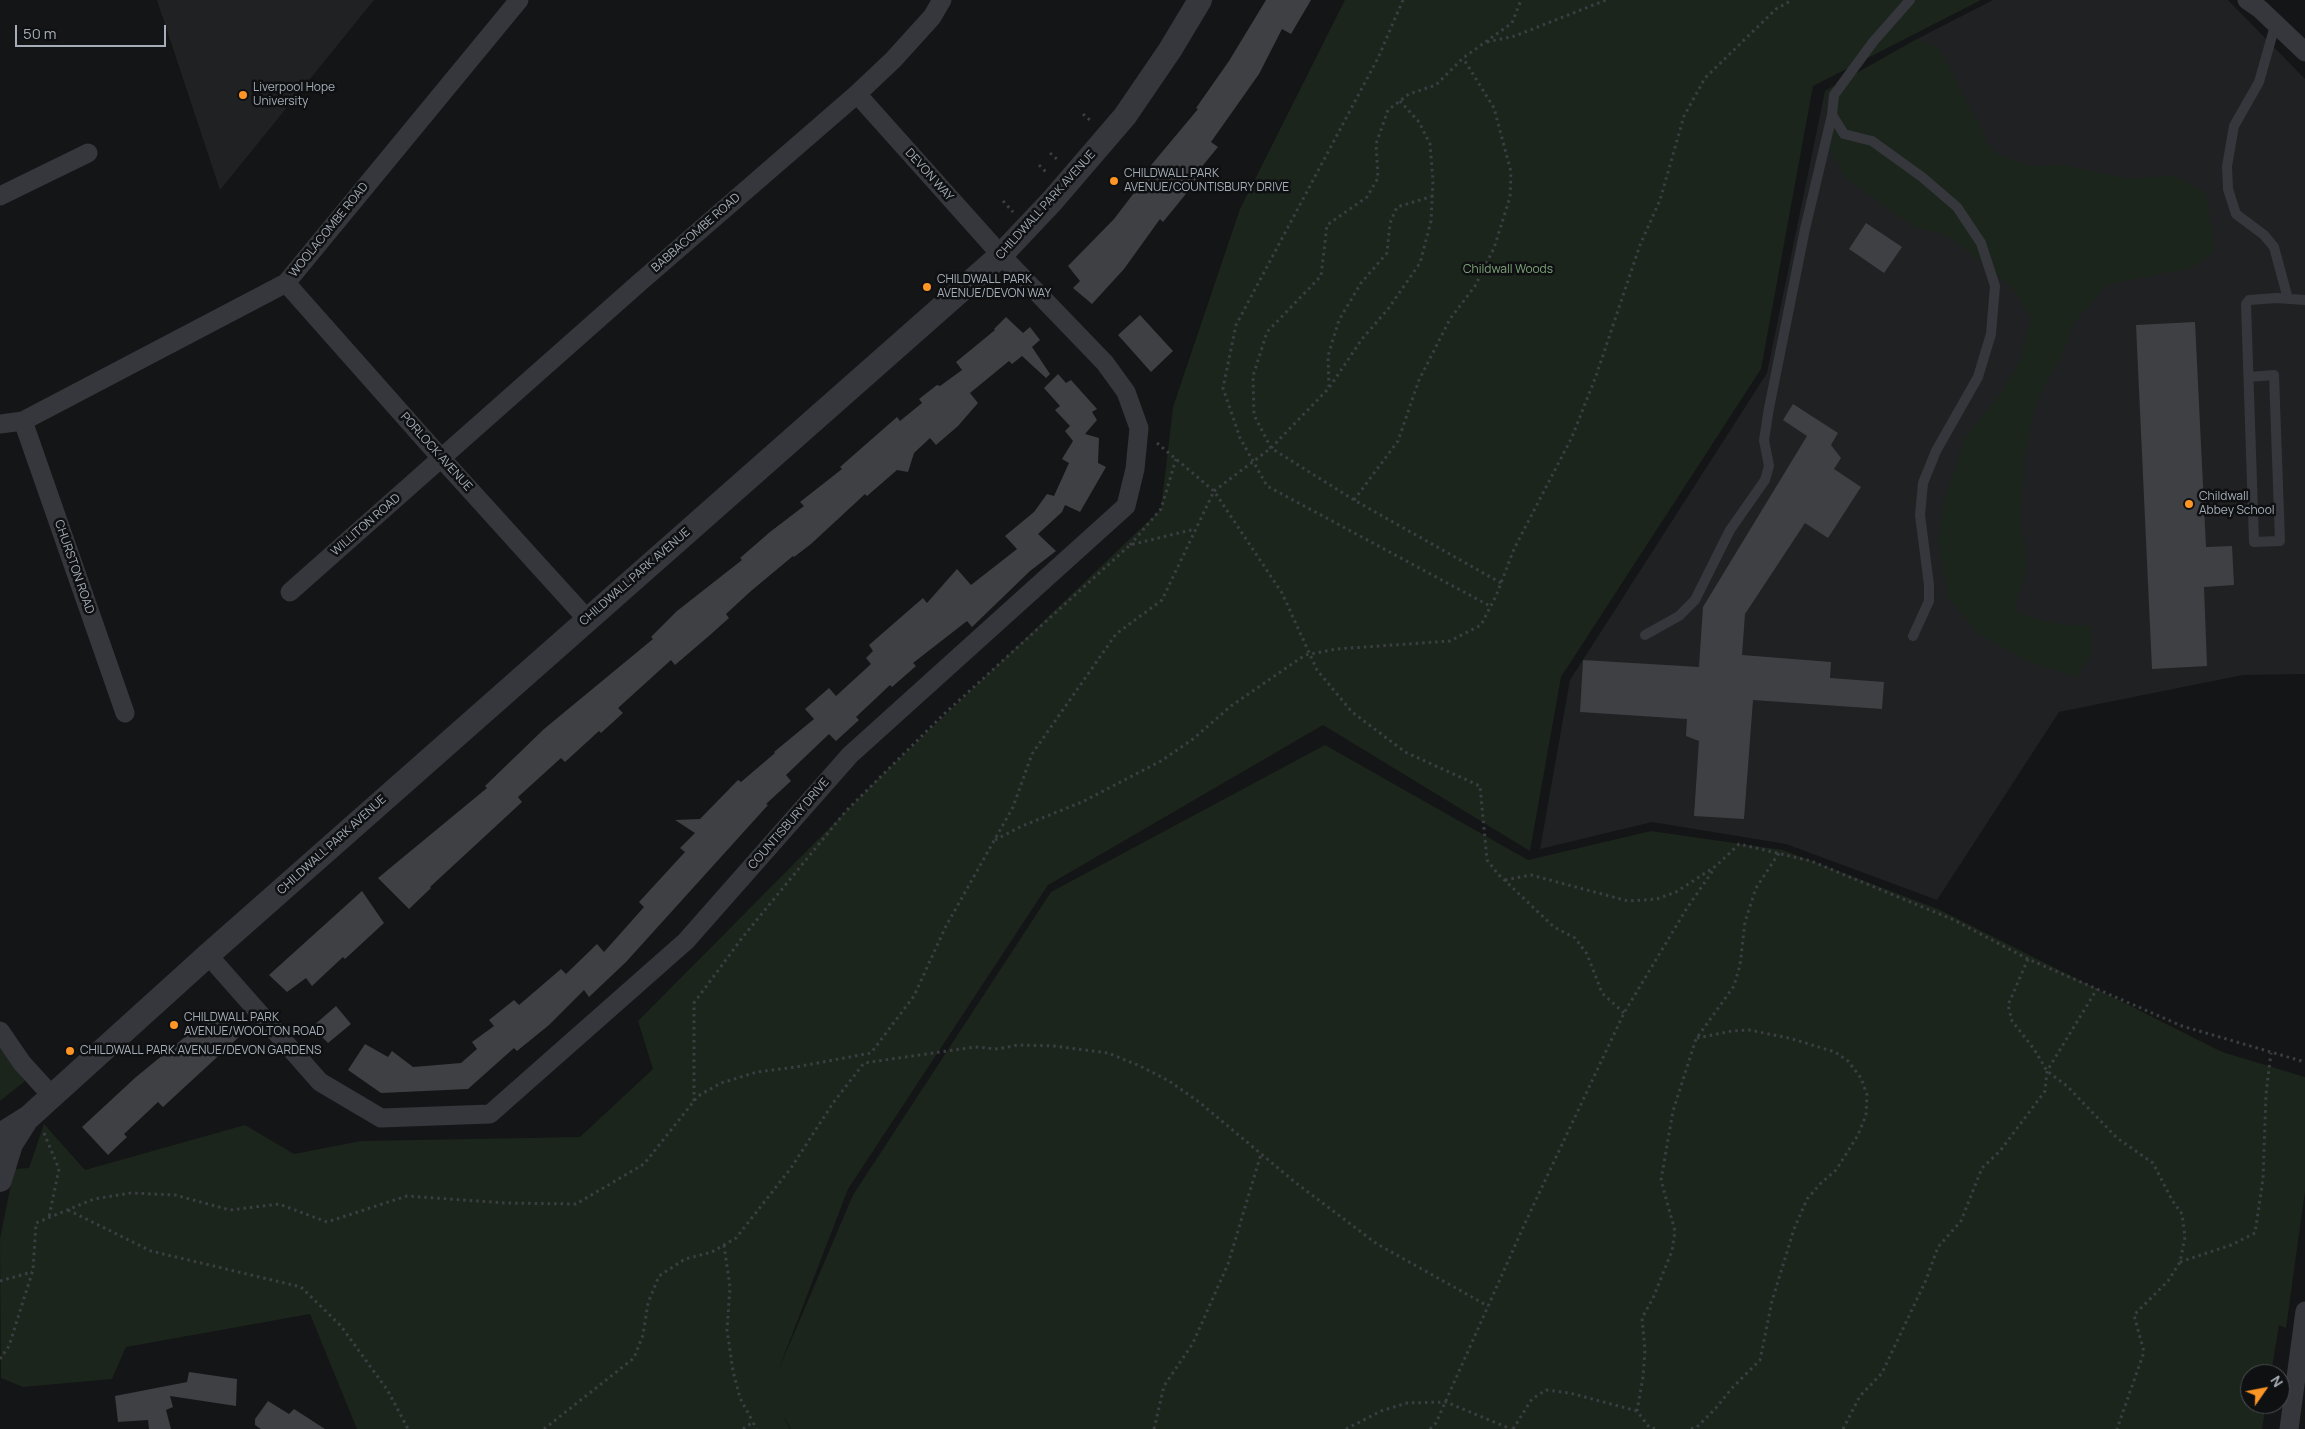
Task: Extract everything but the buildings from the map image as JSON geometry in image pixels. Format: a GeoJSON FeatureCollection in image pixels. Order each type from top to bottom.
{"type":"FeatureCollection","features":[{"type":"Feature","properties":{"kind":"street","name":"WOOLACOMBE ROAD"},"geometry":{"type":"LineString","coordinates":[[0,424],[23,421],[286,283],[519,0]]}},
{"type":"Feature","properties":{"kind":"street","name":"BABBACOMBE ROAD"},"geometry":{"type":"LineString","coordinates":[[442,459],[647,276],[857,94],[932,17],[942,0]]}},
{"type":"Feature","properties":{"kind":"street","name":"CHILDWALL PARK AVENUE"},"geometry":{"type":"LineString","coordinates":[[0,1135],[31,1115],[208,955],[1001,255],[1052,201],[1125,116],[1170,50],[1200,0]]}},
{"type":"Feature","properties":{"kind":"street"},"geometry":{"type":"LineString","coordinates":[[2247,0],[2276,22],[2305,52]]}},
{"type":"Feature","properties":{"kind":"street","name":"DEVON WAY"},"geometry":{"type":"LineString","coordinates":[[857,94],[1001,255]]}},
{"type":"Feature","properties":{"kind":"street"},"geometry":{"type":"LineString","coordinates":[[0,196],[88,153]]}},
{"type":"Feature","properties":{"kind":"street","name":"COUNTISBURY DRIVE"},"geometry":{"type":"LineString","coordinates":[[208,955],[320,1082],[380,1118],[490,1114],[686,942],[850,755],[1126,506],[1135,469],[1139,428],[1126,392],[1105,363],[1001,255]]}},
{"type":"Feature","properties":{"kind":"street","name":"PORLOCK AVENUE"},"geometry":{"type":"LineString","coordinates":[[286,283],[587,619]]}},
{"type":"Feature","properties":{"kind":"street","name":"CHURSTON ROAD"},"geometry":{"type":"LineString","coordinates":[[23,421],[125,712]]}},
{"type":"Feature","properties":{"kind":"street","name":"WILLITON ROAD"},"geometry":{"type":"LineString","coordinates":[[290,592],[442,459]]}},
{"type":"Feature","properties":{"kind":"street"},"geometry":{"type":"LineString","coordinates":[[0,1031],[22,1062],[52,1096]]}},
{"type":"Feature","properties":{"kind":"street","name":"CHILDWALL PARK AVENUE"},"geometry":{"type":"LineString","coordinates":[[0,1180],[11,1144],[31,1115]]}},
{"type":"Feature","properties":{"kind":"street"},"geometry":{"type":"LineString","coordinates":[[2288,1429],[2305,1311]]}},
{"type":"Feature","properties":{"kind":"lane"},"geometry":{"type":"LineString","coordinates":[[1644,635],[1679,616],[1695,600],[1730,530],[1765,480],[1769,466],[1764,440],[1769,408],[1805,229],[1832,115],[1834,95],[1873,42],[1910,0]]}},
{"type":"Feature","properties":{"kind":"lane"},"geometry":{"type":"LineString","coordinates":[[2276,22],[2259,82],[2234,126],[2227,166],[2228,189],[2236,214],[2264,235],[2274,247],[2288,299]]}},
{"type":"Feature","properties":{"kind":"lane"},"geometry":{"type":"LineString","coordinates":[[1832,115],[1844,134],[1872,141],[1922,176],[1957,207],[1981,243],[1995,286],[1991,334],[1978,377],[1936,451],[1923,483],[1920,515],[1929,585],[1929,601],[1913,636]]}},
{"type":"Feature","properties":{"kind":"lane"},"geometry":{"type":"LineString","coordinates":[[2249,377],[2274,375],[2280,541],[2254,542],[2246,304],[2250,300],[2305,300]]}},
{"type":"Feature","properties":{"kind":"path"},"geometry":{"type":"LineString","coordinates":[[1403,0],[1378,58],[1236,325],[1223,388],[1240,438],[1268,486],[1490,606]]}},
{"type":"Feature","properties":{"kind":"path"},"geometry":{"type":"LineString","coordinates":[[1501,583],[1354,500],[1271,448],[1254,415],[1253,376],[1267,332],[1321,276],[1327,225],[1367,197],[1378,178],[1376,144],[1388,110],[1409,94],[1436,85],[1463,58],[1512,23],[1521,0]]}},
{"type":"Feature","properties":{"kind":"path"},"geometry":{"type":"LineString","coordinates":[[1485,43],[1515,36],[1606,0]]}},
{"type":"Feature","properties":{"kind":"path"},"geometry":{"type":"LineString","coordinates":[[994,841],[1022,826],[1082,802],[1160,761],[1193,739],[1230,706],[1305,655],[1337,649],[1450,641],[1481,625],[1514,550],[1572,437],[1596,376],[1640,244],[1660,200],[1684,116],[1705,78],[1776,8],[1792,0]]}},
{"type":"Feature","properties":{"kind":"path"},"geometry":{"type":"LineString","coordinates":[[1354,500],[1398,441],[1419,380],[1450,319],[1475,286],[1494,248],[1510,196],[1511,172],[1494,108],[1463,58]]}},
{"type":"Feature","properties":{"kind":"path"},"geometry":{"type":"LineString","coordinates":[[544,1429],[634,1358],[642,1334],[648,1303],[658,1276],[685,1259],[712,1252],[736,1238],[791,1168],[833,1102],[914,996],[946,926],[1012,807],[1032,754],[1116,634],[1162,600],[1214,491],[1271,448],[1329,388],[1362,339],[1388,309],[1420,263],[1431,221],[1433,196],[1430,144],[1419,122],[1400,101]]}},
{"type":"Feature","properties":{"kind":"path"},"geometry":{"type":"LineString","coordinates":[[1329,388],[1328,356],[1339,320],[1361,283],[1386,253],[1390,223],[1397,207],[1433,196]]}},
{"type":"Feature","properties":{"kind":"path"},"geometry":{"type":"LineString","coordinates":[[1139,428],[1214,491],[1282,593],[1317,670],[1352,712],[1405,752],[1480,786],[1487,860],[1554,927],[1575,938],[1587,954],[1602,993],[1624,1013]]}},
{"type":"Feature","properties":{"kind":"path"},"geometry":{"type":"LineString","coordinates":[[694,1101],[694,1003],[742,938],[846,811],[943,715],[1130,545],[1161,509],[1176,459]]}},
{"type":"Feature","properties":{"kind":"path"},"geometry":{"type":"LineString","coordinates":[[1130,545],[1196,529]]}},
{"type":"Feature","properties":{"kind":"path"},"geometry":{"type":"LineString","coordinates":[[1505,880],[1531,875],[1628,901],[1657,899],[1676,892],[1716,866],[1739,844],[1811,861],[1954,920],[2028,959],[2182,1026],[2305,1062]]}},
{"type":"Feature","properties":{"kind":"path"},"geometry":{"type":"LineString","coordinates":[[1637,1410],[1643,1377],[1645,1350],[1642,1318],[1653,1298],[1672,1251],[1675,1231],[1661,1180],[1673,1111],[1696,1039],[1734,986],[1740,965],[1745,922],[1756,888],[1779,854]]}},
{"type":"Feature","properties":{"kind":"path"},"geometry":{"type":"LineString","coordinates":[[1430,1429],[1436,1423],[1446,1402],[1488,1306],[1624,1013],[1687,908],[1716,866]]}},
{"type":"Feature","properties":{"kind":"path"},"geometry":{"type":"LineString","coordinates":[[2028,959],[2008,1005],[2012,1021],[2034,1049],[2046,1071],[2067,1086],[2117,1138],[2152,1163],[2172,1200],[2182,1214],[2185,1237],[2180,1262],[2168,1281],[2134,1315],[2144,1352],[2117,1429]]}},
{"type":"Feature","properties":{"kind":"path"},"geometry":{"type":"LineString","coordinates":[[1844,1429],[1860,1396],[1882,1373],[1926,1280],[1938,1247],[1961,1221],[1982,1168],[2006,1144],[2045,1091],[2046,1071],[2097,989]]}},
{"type":"Feature","properties":{"kind":"path"},"geometry":{"type":"LineString","coordinates":[[1691,1429],[1697,1427],[1715,1410],[1733,1387],[1760,1360],[1772,1301],[1794,1229],[1807,1200],[1821,1183],[1836,1170],[1858,1135],[1866,1115],[1867,1095],[1861,1078],[1848,1061],[1835,1052],[1788,1038],[1749,1030],[1732,1030],[1696,1039]]}},
{"type":"Feature","properties":{"kind":"path"},"geometry":{"type":"LineString","coordinates":[[864,1063],[975,1047],[998,1049],[1018,1045],[1054,1046],[1108,1053],[1169,1080],[1377,1244],[1488,1306]]}},
{"type":"Feature","properties":{"kind":"path"},"geometry":{"type":"LineString","coordinates":[[0,1359],[9,1346],[32,1272],[36,1223],[94,1199],[131,1193],[175,1194],[230,1210],[279,1204],[327,1222],[406,1196],[505,1203],[576,1204],[644,1164],[698,1096],[721,1083],[757,1072],[871,1053]]}},
{"type":"Feature","properties":{"kind":"path"},"geometry":{"type":"LineString","coordinates":[[2180,1262],[2231,1245],[2255,1233],[2263,1178],[2266,1094],[2271,1053]]}},
{"type":"Feature","properties":{"kind":"path"},"geometry":{"type":"LineString","coordinates":[[31,1115],[59,1169],[49,1217]]}},
{"type":"Feature","properties":{"kind":"path"},"geometry":{"type":"LineString","coordinates":[[1154,1429],[1164,1386],[1193,1343],[1228,1264],[1261,1154]]}},
{"type":"Feature","properties":{"kind":"path"},"geometry":{"type":"LineString","coordinates":[[67,1210],[151,1251],[301,1287],[342,1326],[388,1392],[408,1429]]}},
{"type":"Feature","properties":{"kind":"path"},"geometry":{"type":"LineString","coordinates":[[724,1245],[730,1287],[727,1330],[733,1371],[740,1398],[756,1429]]}},
{"type":"Feature","properties":{"kind":"path"},"geometry":{"type":"LineString","coordinates":[[0,1281],[32,1272]]}},
{"type":"Feature","properties":{"kind":"path"},"geometry":{"type":"LineString","coordinates":[[1346,1429],[1381,1410],[1407,1403],[1446,1402],[1512,1429],[1532,1399],[1546,1390],[1570,1393],[1637,1410],[1650,1427],[1655,1429]]}},
{"type":"Feature","properties":{"kind":"path"},"geometry":{"type":"LineString","coordinates":[[743,1429],[753,1422]]}},
{"type":"Feature","properties":{"kind":"shaded area","name":"Liverpool Hope University"},"geometry":{"type":"Polygon","coordinates":[[[157,0],[374,0],[220,190],[157,0]]]}},
{"type":"Feature","properties":{"kind":"shaded area"},"geometry":{"type":"Polygon","coordinates":[[[1993,0],[2228,0],[2305,79],[2305,674],[2243,675],[2059,712],[1937,900],[1786,844],[1652,822],[1540,849],[1570,680],[1767,373],[1825,91],[1917,39],[1993,0]]]}},
{"type":"Feature","properties":{"kind":"green space","name":"Childwall Woods"},"geometry":{"type":"Polygon","coordinates":[[[1345,0],[1981,0],[1813,86],[1761,369],[1561,677],[1530,851],[1323,725],[1048,885],[848,1189],[778,1371],[853,1195],[1051,892],[1325,745],[1528,860],[1651,831],[1783,850],[1938,909],[2222,1052],[2305,1077],[2305,1191],[2286,1328],[2279,1325],[2273,1364],[2240,1364],[2240,1414],[2264,1414],[2262,1429],[791,1429],[782,1414],[790,1429],[357,1429],[310,1314],[126,1347],[112,1379],[23,1387],[1,1378],[0,1239],[14,1169],[29,1168],[44,1124],[85,1170],[245,1125],[294,1154],[361,1141],[580,1137],[653,1069],[638,1021],[880,777],[1161,509],[1173,407],[1240,209],[1345,0]]]}},
{"type":"Feature","properties":{"kind":"green space"},"geometry":{"type":"Polygon","coordinates":[[[1917,39],[1939,48],[1993,152],[2030,166],[2063,165],[2131,179],[2173,175],[2206,193],[2215,251],[2191,268],[2108,284],[2074,323],[2061,356],[2037,399],[2024,457],[2020,527],[2025,547],[2026,571],[2014,610],[2026,616],[2058,624],[2090,626],[2092,651],[2077,677],[2029,662],[1979,634],[1949,598],[1938,539],[1945,501],[1965,438],[2001,393],[2021,360],[2031,318],[2015,291],[1986,265],[1945,234],[1916,228],[1847,179],[1829,149],[1825,91],[1917,39]]]}},
{"type":"Feature","properties":{"kind":"green space"},"geometry":{"type":"Polygon","coordinates":[[[0,1047],[25,1081],[0,1101],[0,1047]]]}},
{"type":"Feature","properties":{"kind":"place","name":"Liverpool Hope University"},"geometry":{"type":"Point","coordinates":[243,95]}},
{"type":"Feature","properties":{"kind":"place","name":"CHILDWALL PARK AVENUE/COUNTISBURY DRIVE"},"geometry":{"type":"Point","coordinates":[1114,181]}},
{"type":"Feature","properties":{"kind":"place","name":"CHILDWALL PARK AVENUE/DEVON WAY"},"geometry":{"type":"Point","coordinates":[927,287]}},
{"type":"Feature","properties":{"kind":"place","name":"Childwall Abbey School"},"geometry":{"type":"Point","coordinates":[2189,504]}},
{"type":"Feature","properties":{"kind":"place","name":"CHILDWALL PARK AVENUE/WOOLTON ROAD"},"geometry":{"type":"Point","coordinates":[174,1025]}},
{"type":"Feature","properties":{"kind":"place","name":"CHILDWALL PARK AVENUE/DEVON GARDENS"},"geometry":{"type":"Point","coordinates":[70,1051]}}]}
